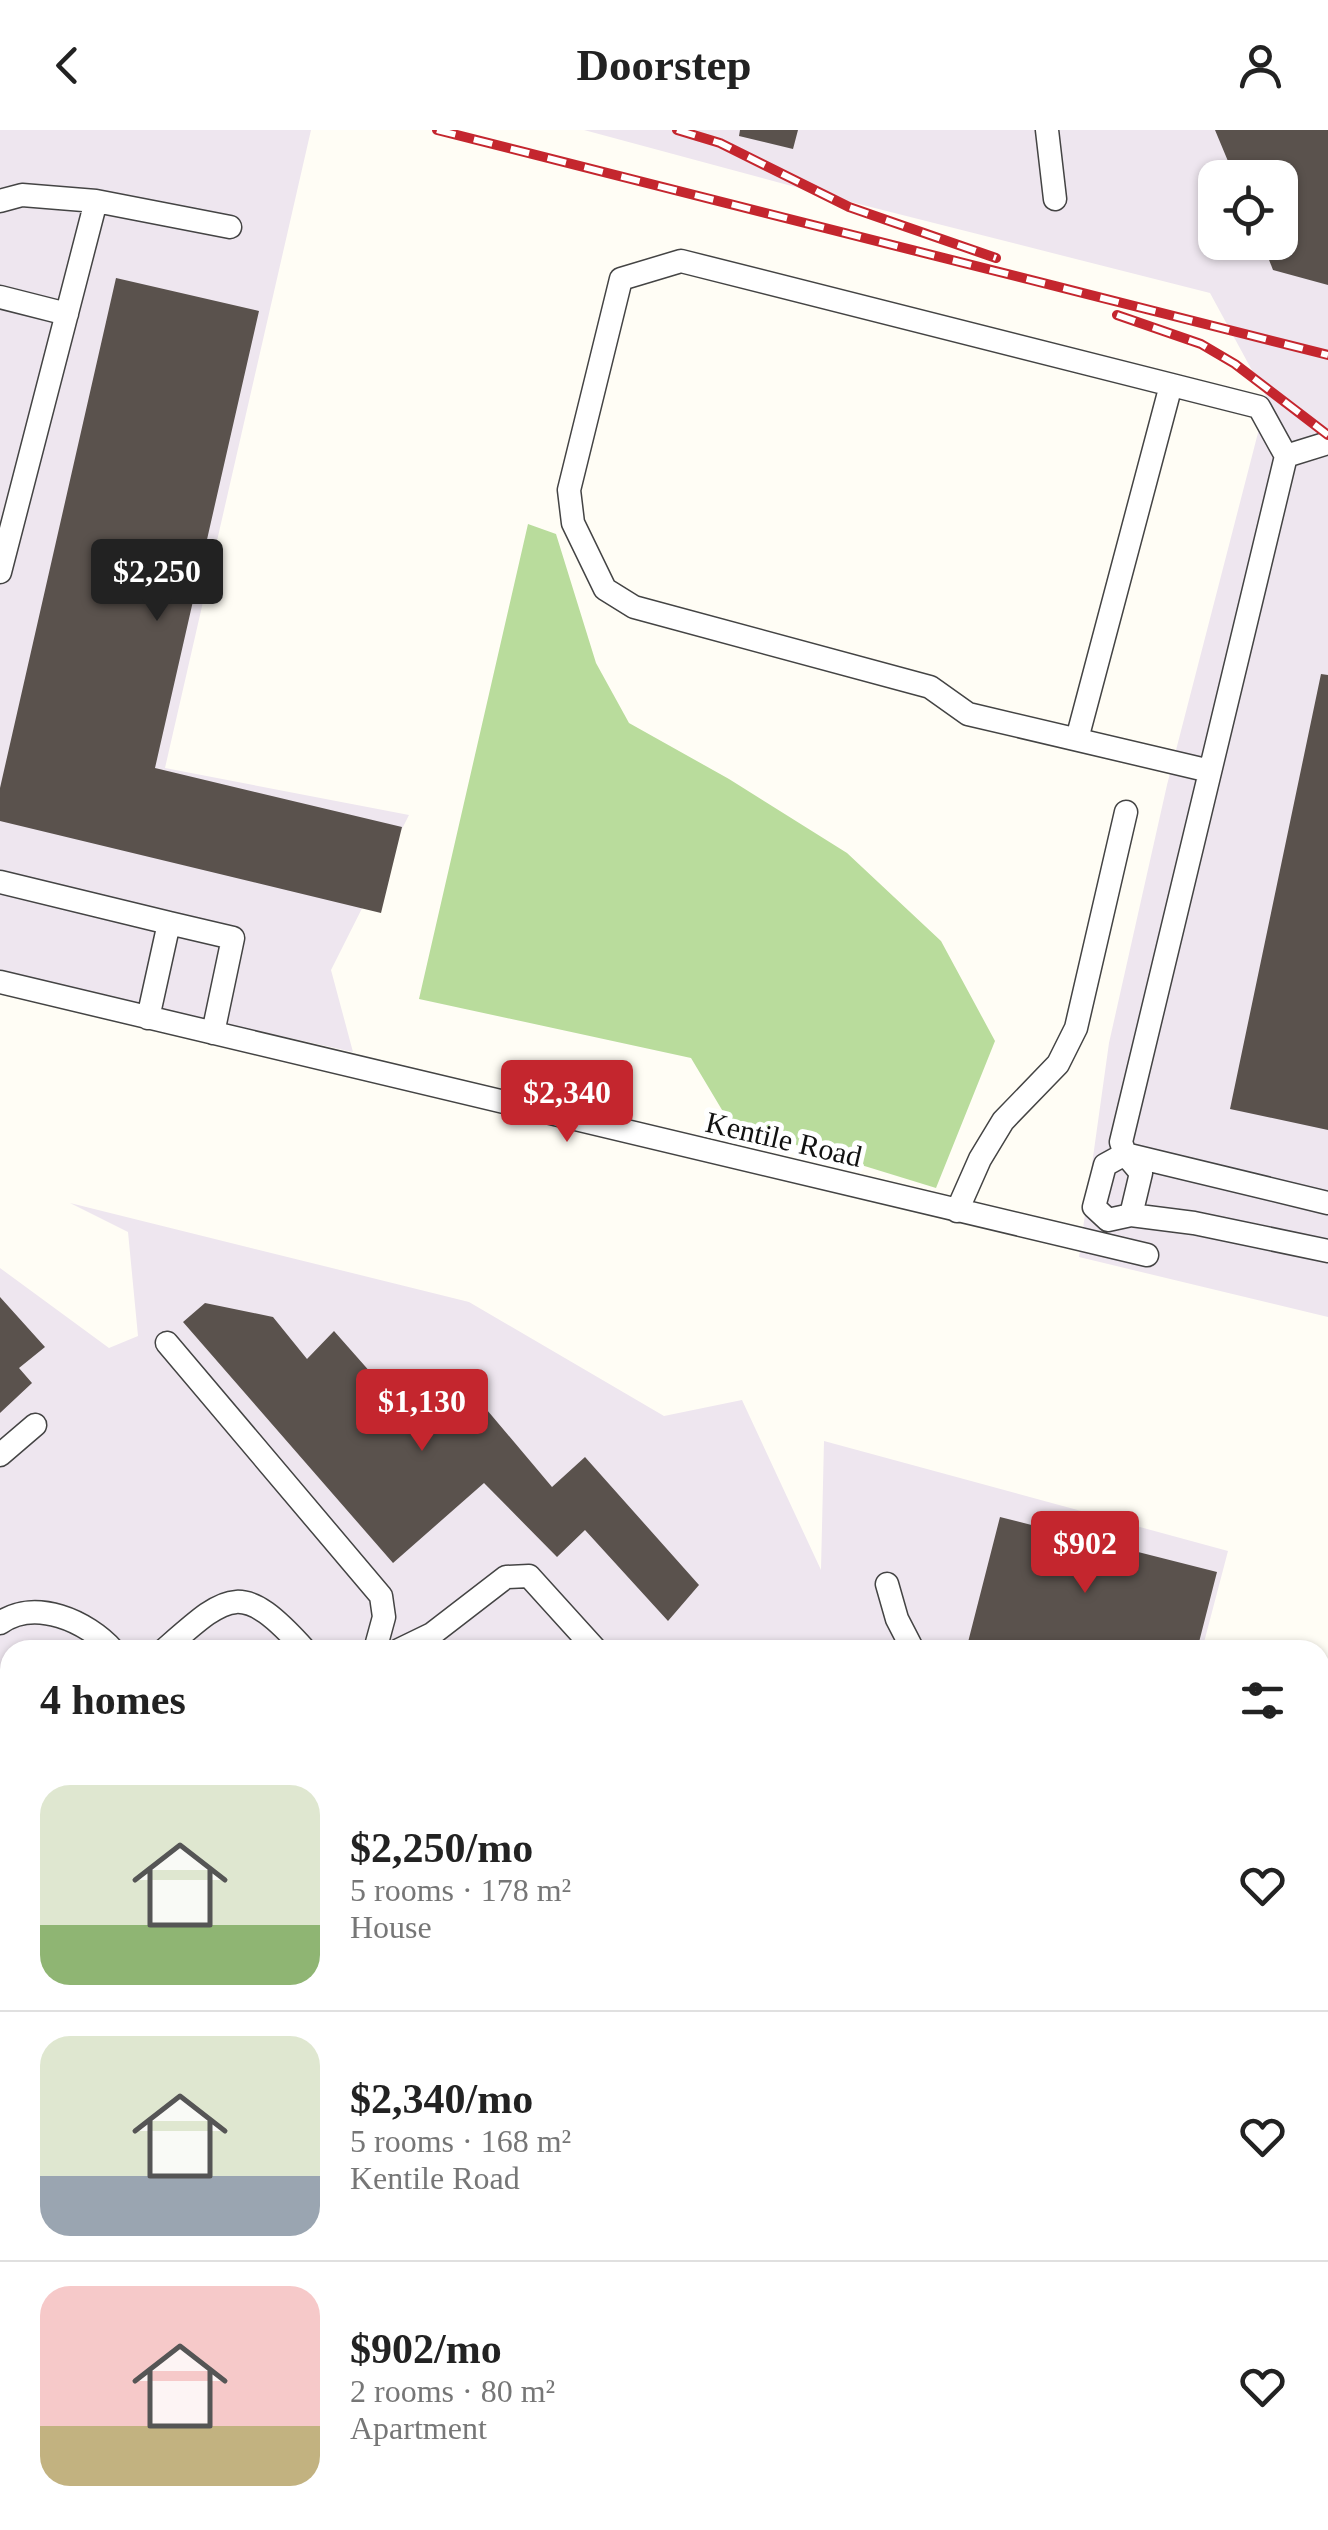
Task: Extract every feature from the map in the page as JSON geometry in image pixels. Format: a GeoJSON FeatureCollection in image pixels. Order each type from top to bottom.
{"type":"FeatureCollection","features":[{"type":"Feature","properties":{"kind":"street"},"geometry":{"type":"LineString","coordinates":[[1047,130],[1055,199]]}},
{"type":"Feature","properties":{"kind":"street"},"geometry":{"type":"LineString","coordinates":[[0,201],[22,194],[96,201],[230,227]]}},
{"type":"Feature","properties":{"kind":"street"},"geometry":{"type":"LineString","coordinates":[[0,572],[96,201]]}},
{"type":"Feature","properties":{"kind":"street"},"geometry":{"type":"LineString","coordinates":[[1102,1246],[1120,1218],[1140,1173],[1124,1154],[1121,1142],[1286,456],[1259,407],[681,260],[621,279],[569,490],[573,523],[605,590],[634,607],[930,686],[968,714],[1210,771]]}},
{"type":"Feature","properties":{"kind":"street"},"geometry":{"type":"LineString","coordinates":[[0,297],[67,314]]}},
{"type":"Feature","properties":{"kind":"street"},"geometry":{"type":"LineString","coordinates":[[1077,740],[1171,385]]}},
{"type":"Feature","properties":{"kind":"street"},"geometry":{"type":"LineString","coordinates":[[1286,456],[1328,443]]}},
{"type":"Feature","properties":{"kind":"street"},"geometry":{"type":"LineString","coordinates":[[957,1211],[980,1159],[1003,1121],[1058,1064],[1076,1028],[1126,812]]}},
{"type":"Feature","properties":{"kind":"street"},"geometry":{"type":"LineString","coordinates":[[0,882],[233,938],[214,1033]]}},
{"type":"Feature","properties":{"kind":"street"},"geometry":{"type":"LineString","coordinates":[[148,1018],[169,923]]}},
{"type":"Feature","properties":{"kind":"street","name":"Kentile Road"},"geometry":{"type":"LineString","coordinates":[[0,982],[1147,1256]]}},
{"type":"Feature","properties":{"kind":"street"},"geometry":{"type":"LineString","coordinates":[[1328,1203],[1124,1154],[1104,1165],[1094,1207],[1120,1218],[1194,1223],[1328,1251]]}},
{"type":"Feature","properties":{"kind":"street"},"geometry":{"type":"LineString","coordinates":[[167,1343],[381,1596],[384,1617],[378,1640]]}},
{"type":"Feature","properties":{"kind":"street"},"geometry":{"type":"LineString","coordinates":[[0,1455],[35,1425]]}},
{"type":"Feature","properties":{"kind":"street"},"geometry":{"type":"LineString","coordinates":[[420,1640],[506,1576],[522,1574],[529,1576],[587,1640]]}},
{"type":"Feature","properties":{"kind":"street"},"geometry":{"type":"LineString","coordinates":[[887,1584],[897,1620],[908,1640]]}},
{"type":"Feature","properties":{"kind":"street"},"geometry":{"type":"LineString","coordinates":[[175,1640],[212,1608],[237,1602],[262,1608],[296,1640]]}},
{"type":"Feature","properties":{"kind":"street"},"geometry":{"type":"LineString","coordinates":[[0,1623],[12,1614],[32,1612],[76,1620],[105,1640]]}},
{"type":"Feature","properties":{"kind":"shaded area"},"geometry":{"type":"Polygon","coordinates":[[[0,130],[311,130],[165,768],[409,815],[331,970],[353,1052],[0,974],[0,130]]]}},
{"type":"Feature","properties":{"kind":"shaded area"},"geometry":{"type":"Polygon","coordinates":[[[584,130],[1328,130],[1328,1317],[1079,1257],[1109,1043],[1167,785],[1267,398],[1210,293],[584,130]]]}},
{"type":"Feature","properties":{"kind":"shaded area"},"geometry":{"type":"Polygon","coordinates":[[[70,1203],[469,1302],[664,1416],[742,1400],[821,1570],[824,1441],[1228,1551],[1205,1640],[0,1640],[0,1268],[109,1348],[138,1336],[128,1232],[70,1203]]]}},
{"type":"Feature","properties":{"kind":"green space"},"geometry":{"type":"Polygon","coordinates":[[[528,524],[556,534],[596,663],[629,723],[729,779],[847,853],[941,941],[995,1041],[936,1188],[731,1125],[691,1058],[419,999],[528,524]]]}},
{"type":"Feature","properties":{"kind":"building"},"geometry":{"type":"Polygon","coordinates":[[[740,130],[798,130],[793,149],[739,136],[740,130]]]}},
{"type":"Feature","properties":{"kind":"building"},"geometry":{"type":"Polygon","coordinates":[[[1215,130],[1328,130],[1328,285],[1273,270],[1269,260],[1298,260],[1298,160],[1228,160],[1215,130]]]}},
{"type":"Feature","properties":{"kind":"building"},"geometry":{"type":"Polygon","coordinates":[[[116,278],[259,311],[155,768],[402,827],[381,913],[0,821],[0,788],[116,278]]]}},
{"type":"Feature","properties":{"kind":"building"},"geometry":{"type":"Polygon","coordinates":[[[1321,674],[1328,675],[1328,1130],[1230,1109],[1321,674]]]}},
{"type":"Feature","properties":{"kind":"building"},"geometry":{"type":"Polygon","coordinates":[[[0,1297],[45,1347],[19,1368],[32,1383],[0,1413],[0,1297]]]}},
{"type":"Feature","properties":{"kind":"building"},"geometry":{"type":"Polygon","coordinates":[[[205,1303],[273,1317],[307,1359],[334,1331],[402,1408],[413,1399],[429,1422],[471,1391],[552,1487],[585,1457],[699,1585],[668,1621],[585,1530],[557,1557],[484,1483],[393,1563],[183,1322],[205,1303]]]}},
{"type":"Feature","properties":{"kind":"building"},"geometry":{"type":"Polygon","coordinates":[[[1000,1517],[1217,1572],[1200,1640],[969,1640],[1000,1517]]]}},
{"type":"Feature","properties":{"kind":"railway"},"geometry":{"type":"LineString","coordinates":[[437,130],[1328,355]]}},
{"type":"Feature","properties":{"kind":"railway"},"geometry":{"type":"LineString","coordinates":[[677,130],[720,143],[849,207],[996,258]]}},
{"type":"Feature","properties":{"kind":"railway"},"geometry":{"type":"LineString","coordinates":[[1117,315],[1201,344],[1235,364],[1328,435]]}}]}
